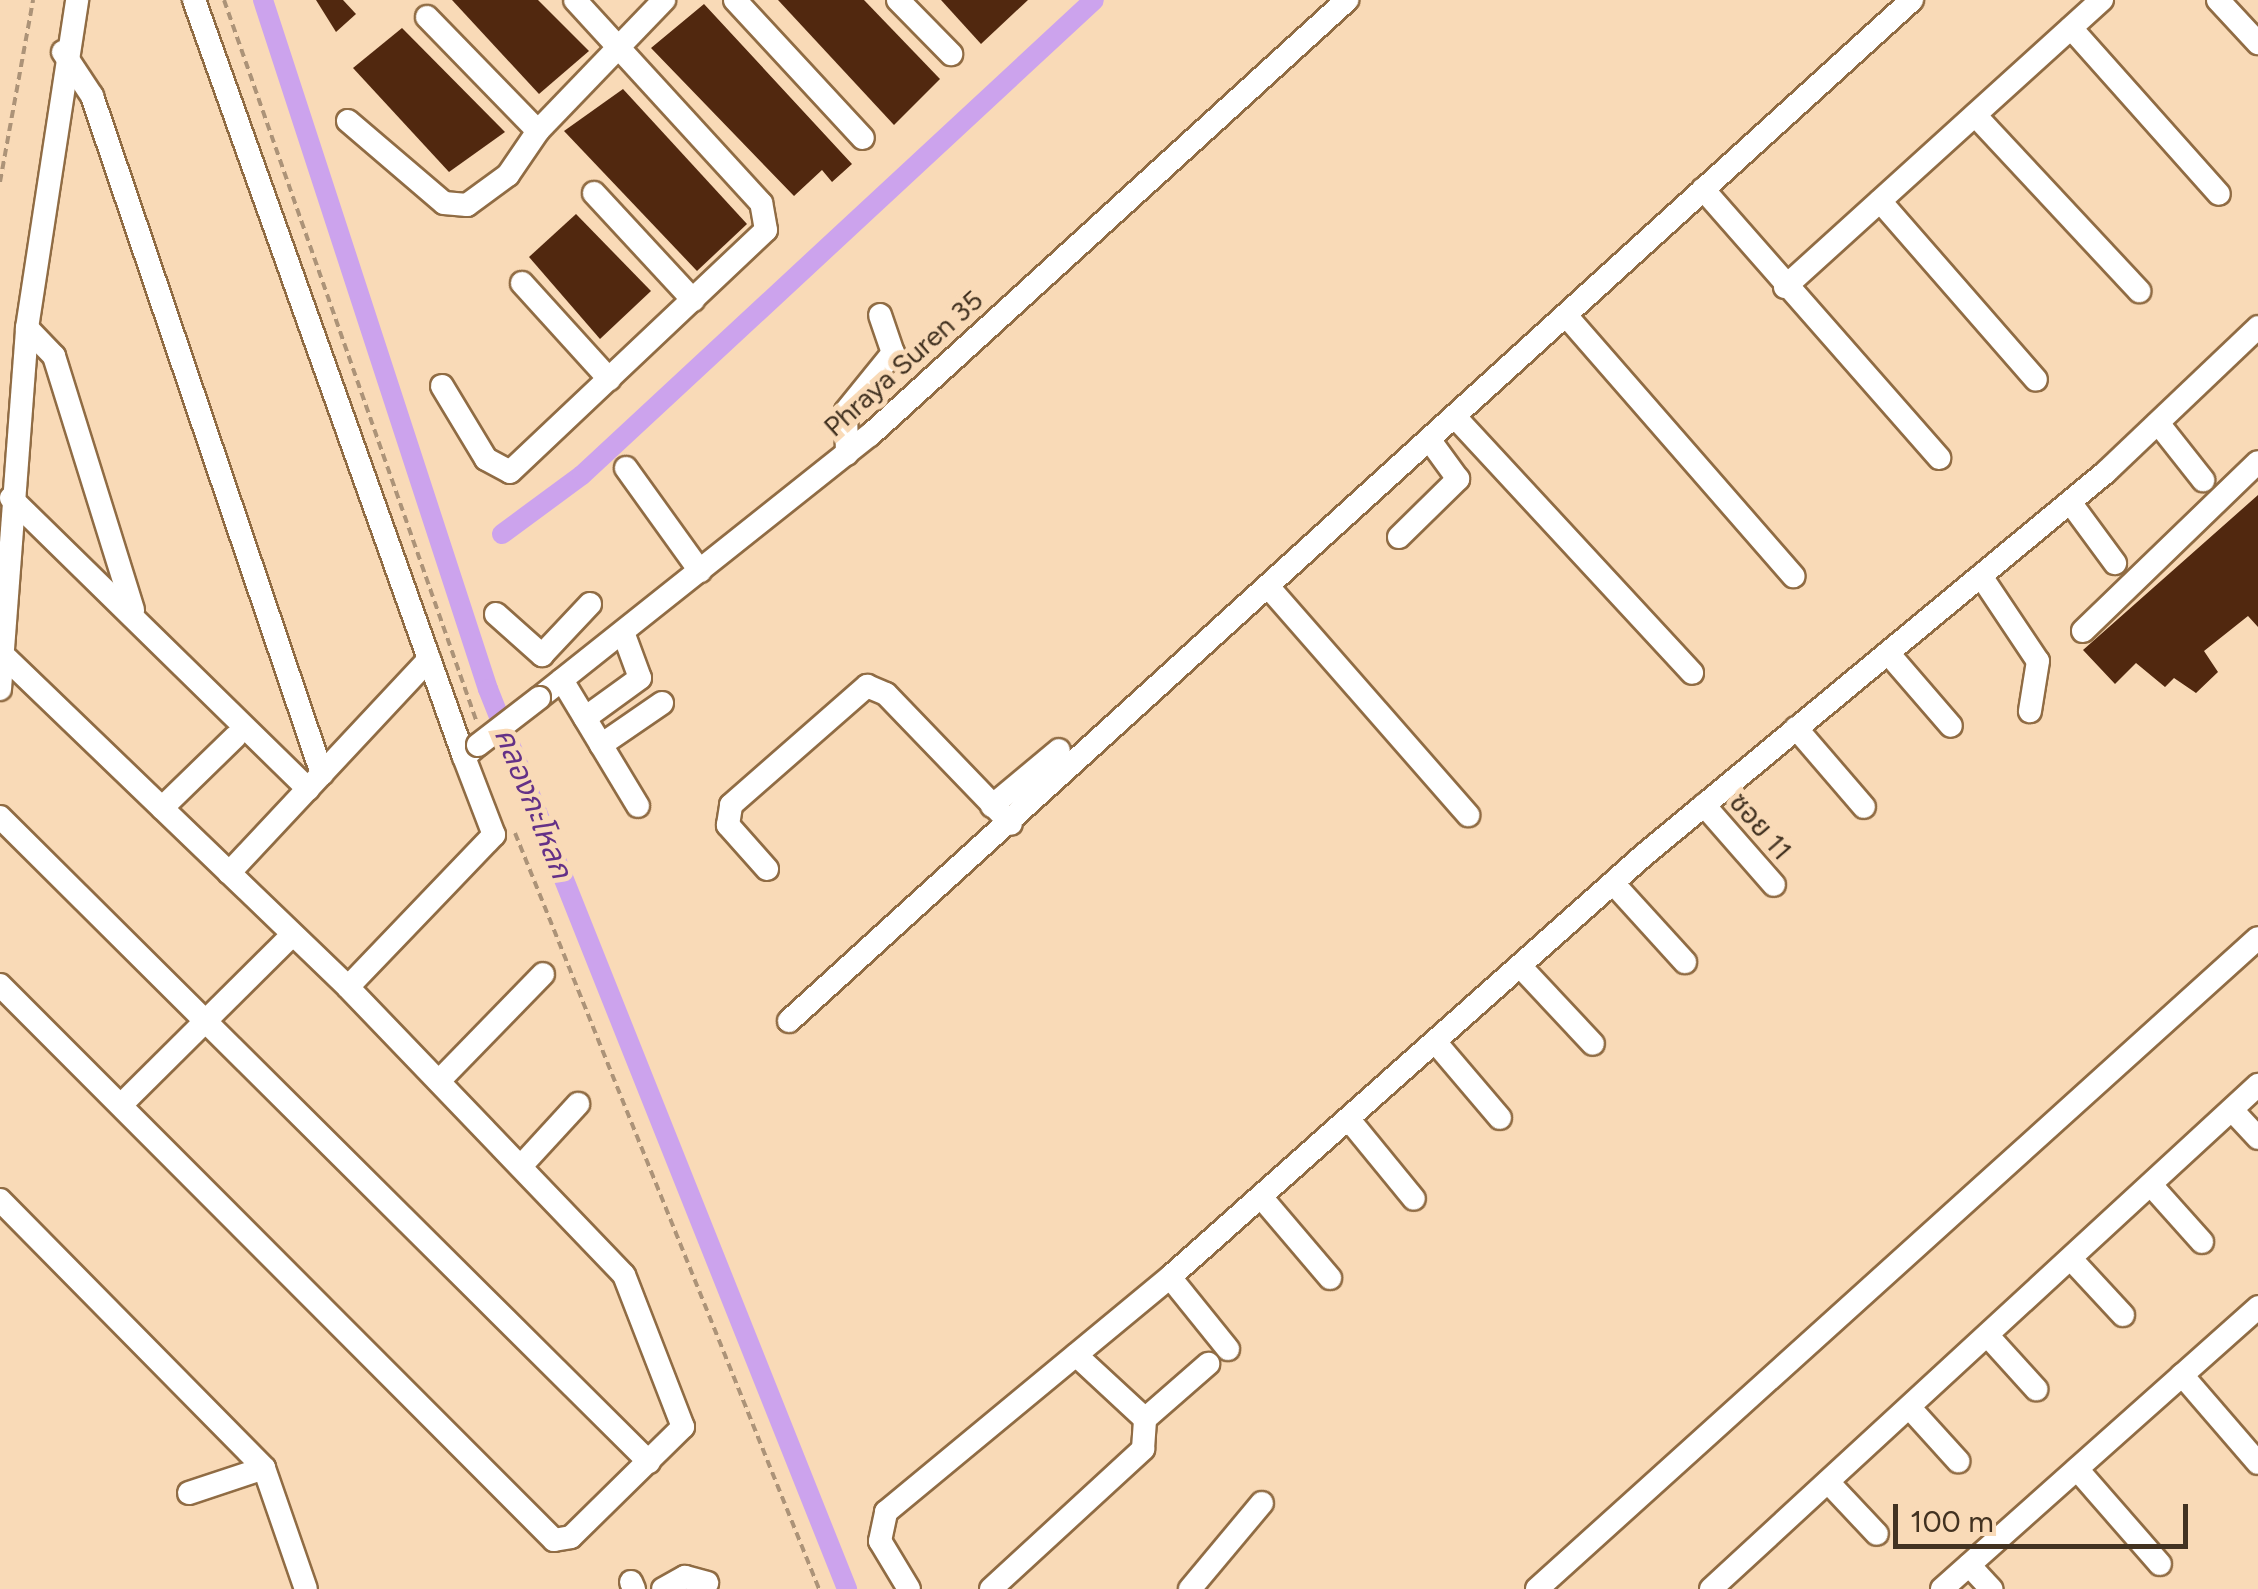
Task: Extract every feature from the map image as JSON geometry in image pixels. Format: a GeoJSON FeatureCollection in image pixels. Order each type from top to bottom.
{"type":"FeatureCollection","features":[{"type":"Feature","properties":{"kind":"street"},"geometry":{"type":"LineString","coordinates":[[0,689],[11,498],[27,328],[64,52],[77,0]]}},
{"type":"Feature","properties":{"kind":"street"},"geometry":{"type":"LineString","coordinates":[[194,0],[429,659],[475,748],[494,836],[348,987]]}},
{"type":"Feature","properties":{"kind":"street"},"geometry":{"type":"LineString","coordinates":[[442,386],[504,473],[761,237],[765,209],[574,0]]}},
{"type":"Feature","properties":{"kind":"street"},"geometry":{"type":"LineString","coordinates":[[348,122],[456,207],[497,186],[538,130],[664,0]]}},
{"type":"Feature","properties":{"kind":"street"},"geometry":{"type":"LineString","coordinates":[[736,0],[863,138]]}},
{"type":"Feature","properties":{"kind":"street"},"geometry":{"type":"LineString","coordinates":[[898,0],[950,54]]}},
{"type":"Feature","properties":{"kind":"street","name":"Phraya Suren 35"},"geometry":{"type":"LineString","coordinates":[[475,748],[847,454],[1347,0]]}},
{"type":"Feature","properties":{"kind":"street"},"geometry":{"type":"LineString","coordinates":[[790,1021],[1570,320],[1703,190],[1912,0]]}},
{"type":"Feature","properties":{"kind":"street"},"geometry":{"type":"LineString","coordinates":[[1785,286],[2102,0]]}},
{"type":"Feature","properties":{"kind":"street"},"geometry":{"type":"LineString","coordinates":[[2218,0],[2258,42]]}},
{"type":"Feature","properties":{"kind":"street"},"geometry":{"type":"LineString","coordinates":[[426,17],[538,130]]}},
{"type":"Feature","properties":{"kind":"street"},"geometry":{"type":"LineString","coordinates":[[2071,28],[2219,194]]}},
{"type":"Feature","properties":{"kind":"street"},"geometry":{"type":"LineString","coordinates":[[64,52],[92,96],[315,782]]}},
{"type":"Feature","properties":{"kind":"street"},"geometry":{"type":"LineString","coordinates":[[1975,114],[2139,291]]}},
{"type":"Feature","properties":{"kind":"street"},"geometry":{"type":"LineString","coordinates":[[1703,190],[1939,458]]}},
{"type":"Feature","properties":{"kind":"street"},"geometry":{"type":"LineString","coordinates":[[594,193],[693,300]]}},
{"type":"Feature","properties":{"kind":"street"},"geometry":{"type":"LineString","coordinates":[[1880,200],[2036,380]]}},
{"type":"Feature","properties":{"kind":"street"},"geometry":{"type":"LineString","coordinates":[[522,283],[610,378]]}},
{"type":"Feature","properties":{"kind":"street"},"geometry":{"type":"LineString","coordinates":[[847,454],[846,411],[893,354],[880,315]]}},
{"type":"Feature","properties":{"kind":"street"},"geometry":{"type":"LineString","coordinates":[[1570,320],[1793,576]]}},
{"type":"Feature","properties":{"kind":"street"},"geometry":{"type":"LineString","coordinates":[[27,328],[54,356],[133,610]]}},
{"type":"Feature","properties":{"kind":"street"},"geometry":{"type":"LineString","coordinates":[[909,1589],[880,1540],[880,1520],[1351,1122],[1613,883],[2070,502],[2253,342]]}},
{"type":"Feature","properties":{"kind":"street"},"geometry":{"type":"LineString","coordinates":[[1458,419],[1692,673]]}},
{"type":"Feature","properties":{"kind":"street"},"geometry":{"type":"LineString","coordinates":[[2158,422],[2203,480]]}},
{"type":"Feature","properties":{"kind":"street"},"geometry":{"type":"LineString","coordinates":[[1399,537],[1458,479],[1431,442]]}},
{"type":"Feature","properties":{"kind":"street"},"geometry":{"type":"LineString","coordinates":[[2083,631],[2258,462]]}},
{"type":"Feature","properties":{"kind":"street"},"geometry":{"type":"LineString","coordinates":[[626,468],[700,571]]}},
{"type":"Feature","properties":{"kind":"street"},"geometry":{"type":"LineString","coordinates":[[11,498],[315,782]]}},
{"type":"Feature","properties":{"kind":"street"},"geometry":{"type":"LineString","coordinates":[[2070,502],[2115,563]]}},
{"type":"Feature","properties":{"kind":"street"},"geometry":{"type":"LineString","coordinates":[[1980,576],[2038,661],[2030,712]]}},
{"type":"Feature","properties":{"kind":"street"},"geometry":{"type":"LineString","coordinates":[[1272,591],[1468,814]]}},
{"type":"Feature","properties":{"kind":"street"},"geometry":{"type":"LineString","coordinates":[[496,614],[527,650],[556,648],[590,604]]}},
{"type":"Feature","properties":{"kind":"street"},"geometry":{"type":"LineString","coordinates":[[584,718],[640,678],[622,632]]}},
{"type":"Feature","properties":{"kind":"street"},"geometry":{"type":"LineString","coordinates":[[556,648],[584,718],[638,806]]}},
{"type":"Feature","properties":{"kind":"street"},"geometry":{"type":"LineString","coordinates":[[1888,652],[1951,726]]}},
{"type":"Feature","properties":{"kind":"street"},"geometry":{"type":"LineString","coordinates":[[0,985],[554,1540],[571,1537],[687,1420],[624,1274],[348,987],[290,938],[229,873],[1,653]]}},
{"type":"Feature","properties":{"kind":"street"},"geometry":{"type":"LineString","coordinates":[[229,873],[429,659]]}},
{"type":"Feature","properties":{"kind":"street"},"geometry":{"type":"LineString","coordinates":[[767,869],[728,825],[730,805],[867,686],[886,694],[1011,824]]}},
{"type":"Feature","properties":{"kind":"street"},"geometry":{"type":"LineString","coordinates":[[601,746],[662,704]]}},
{"type":"Feature","properties":{"kind":"street"},"geometry":{"type":"LineString","coordinates":[[1796,728],[1864,806]]}},
{"type":"Feature","properties":{"kind":"street"},"geometry":{"type":"LineString","coordinates":[[162,808],[235,737]]}},
{"type":"Feature","properties":{"kind":"street"},"geometry":{"type":"LineString","coordinates":[[992,806],[1059,750]]}},
{"type":"Feature","properties":{"kind":"street","name":"ซอย 11"},"geometry":{"type":"LineString","coordinates":[[1704,805],[1774,886]]}},
{"type":"Feature","properties":{"kind":"street"},"geometry":{"type":"LineString","coordinates":[[0,817],[649,1462]]}},
{"type":"Feature","properties":{"kind":"street"},"geometry":{"type":"LineString","coordinates":[[1613,883],[1686,962]]}},
{"type":"Feature","properties":{"kind":"street"},"geometry":{"type":"LineString","coordinates":[[121,1105],[290,938]]}},
{"type":"Feature","properties":{"kind":"street"},"geometry":{"type":"LineString","coordinates":[[1537,1589],[2258,938]]}},
{"type":"Feature","properties":{"kind":"street"},"geometry":{"type":"LineString","coordinates":[[1521,967],[1593,1044]]}},
{"type":"Feature","properties":{"kind":"street"},"geometry":{"type":"LineString","coordinates":[[439,1081],[543,974]]}},
{"type":"Feature","properties":{"kind":"street"},"geometry":{"type":"LineString","coordinates":[[1437,1044],[1500,1118]]}},
{"type":"Feature","properties":{"kind":"street"},"geometry":{"type":"LineString","coordinates":[[1711,1589],[2258,1085]]}},
{"type":"Feature","properties":{"kind":"street"},"geometry":{"type":"LineString","coordinates":[[522,1165],[578,1104]]}},
{"type":"Feature","properties":{"kind":"street"},"geometry":{"type":"LineString","coordinates":[[2232,1110],[2258,1138]]}},
{"type":"Feature","properties":{"kind":"street"},"geometry":{"type":"LineString","coordinates":[[1351,1122],[1414,1199]]}},
{"type":"Feature","properties":{"kind":"street"},"geometry":{"type":"LineString","coordinates":[[2152,1186],[2202,1242]]}},
{"type":"Feature","properties":{"kind":"street"},"geometry":{"type":"LineString","coordinates":[[1262,1198],[1330,1278]]}},
{"type":"Feature","properties":{"kind":"street"},"geometry":{"type":"LineString","coordinates":[[0,1200],[264,1468],[306,1589]]}},
{"type":"Feature","properties":{"kind":"street"},"geometry":{"type":"LineString","coordinates":[[2072,1260],[2123,1315]]}},
{"type":"Feature","properties":{"kind":"street"},"geometry":{"type":"LineString","coordinates":[[1170,1277],[1228,1350]]}},
{"type":"Feature","properties":{"kind":"street"},"geometry":{"type":"LineString","coordinates":[[1942,1589],[2258,1307]]}},
{"type":"Feature","properties":{"kind":"street"},"geometry":{"type":"LineString","coordinates":[[1988,1336],[2036,1389]]}},
{"type":"Feature","properties":{"kind":"street"},"geometry":{"type":"LineString","coordinates":[[1076,1355],[1145,1419]]}},
{"type":"Feature","properties":{"kind":"street"},"geometry":{"type":"LineString","coordinates":[[991,1589],[1143,1449],[1145,1419],[1208,1364]]}},
{"type":"Feature","properties":{"kind":"street"},"geometry":{"type":"LineString","coordinates":[[2182,1376],[2258,1464]]}},
{"type":"Feature","properties":{"kind":"street"},"geometry":{"type":"LineString","coordinates":[[1910,1408],[1958,1461]]}},
{"type":"Feature","properties":{"kind":"street"},"geometry":{"type":"LineString","coordinates":[[188,1493],[264,1468]]}},
{"type":"Feature","properties":{"kind":"street"},"geometry":{"type":"LineString","coordinates":[[2077,1469],[2160,1564]]}},
{"type":"Feature","properties":{"kind":"street"},"geometry":{"type":"LineString","coordinates":[[1828,1482],[1877,1534]]}},
{"type":"Feature","properties":{"kind":"street"},"geometry":{"type":"LineString","coordinates":[[1190,1589],[1262,1503]]}},
{"type":"Feature","properties":{"kind":"street"},"geometry":{"type":"LineString","coordinates":[[1969,1565],[1991,1589]]}},
{"type":"Feature","properties":{"kind":"street"},"geometry":{"type":"LineString","coordinates":[[663,1589],[685,1577],[707,1583]]}},
{"type":"Feature","properties":{"kind":"path"},"geometry":{"type":"LineString","coordinates":[[0,182],[33,0]]}},
{"type":"Feature","properties":{"kind":"path"},"geometry":{"type":"LineString","coordinates":[[224,0],[475,748]]}},
{"type":"Feature","properties":{"kind":"path"},"geometry":{"type":"LineString","coordinates":[[509,815],[819,1589]]}},
{"type":"Feature","properties":{"kind":"building"},"geometry":{"type":"Polygon","coordinates":[[[316,0],[343,0],[356,14],[336,32],[316,0]]]}},
{"type":"Feature","properties":{"kind":"building"},"geometry":{"type":"Polygon","coordinates":[[[452,0],[538,0],[589,51],[539,94],[452,0]]]}},
{"type":"Feature","properties":{"kind":"building"},"geometry":{"type":"Polygon","coordinates":[[[778,0],[864,0],[940,79],[894,125],[778,0]]]}},
{"type":"Feature","properties":{"kind":"building"},"geometry":{"type":"Polygon","coordinates":[[[941,0],[1028,0],[981,44],[941,0]]]}},
{"type":"Feature","properties":{"kind":"building"},"geometry":{"type":"Polygon","coordinates":[[[704,4],[852,164],[832,182],[822,170],[794,196],[651,48],[704,4]]]}},
{"type":"Feature","properties":{"kind":"building"},"geometry":{"type":"Polygon","coordinates":[[[402,28],[505,132],[449,172],[353,68],[402,28]]]}},
{"type":"Feature","properties":{"kind":"building"},"geometry":{"type":"Polygon","coordinates":[[[623,89],[747,224],[697,271],[564,131],[623,89]]]}},
{"type":"Feature","properties":{"kind":"building"},"geometry":{"type":"Polygon","coordinates":[[[576,214],[651,291],[600,339],[529,257],[576,214]]]}},
{"type":"Feature","properties":{"kind":"building"},"geometry":{"type":"Polygon","coordinates":[[[2258,495],[2258,627],[2248,616],[2204,651],[2218,672],[2196,693],[2174,678],[2165,687],[2136,663],[2115,684],[2083,650],[2258,495]]]}},
{"type":"Feature","properties":{"kind":"waterway","name":"คลองกะโหลก"},"geometry":{"type":"LineString","coordinates":[[263,0],[488,689],[847,1589]]}},
{"type":"Feature","properties":{"kind":"waterway"},"geometry":{"type":"LineString","coordinates":[[502,534],[582,475],[1094,0]]}}]}
